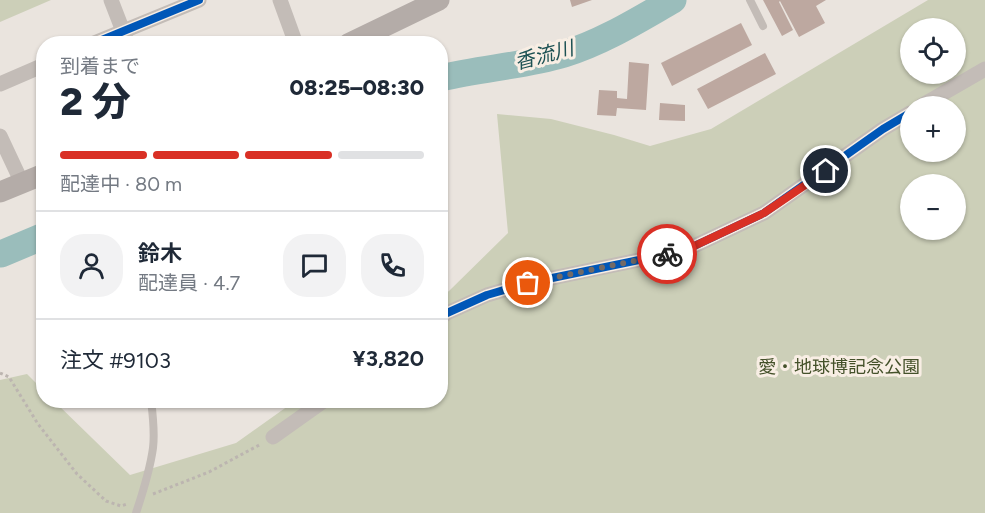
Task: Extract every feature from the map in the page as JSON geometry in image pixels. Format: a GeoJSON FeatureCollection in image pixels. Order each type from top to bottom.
{"type":"FeatureCollection","features":[{"type":"Feature","properties":{"kind":"main road"},"geometry":{"type":"LineString","coordinates":[[365,36],[439,0]]}},
{"type":"Feature","properties":{"kind":"main road"},"geometry":{"type":"LineString","coordinates":[[0,192],[36,177]]}},
{"type":"Feature","properties":{"kind":"street"},"geometry":{"type":"LineString","coordinates":[[111,0],[125,36]]}},
{"type":"Feature","properties":{"kind":"street"},"geometry":{"type":"LineString","coordinates":[[127,36],[199,0]]}},
{"type":"Feature","properties":{"kind":"street"},"geometry":{"type":"LineString","coordinates":[[280,0],[293,36]]}},
{"type":"Feature","properties":{"kind":"street"},"geometry":{"type":"LineString","coordinates":[[0,84],[36,68]]}},
{"type":"Feature","properties":{"kind":"street"},"geometry":{"type":"LineString","coordinates":[[938,96],[985,69]]}},
{"type":"Feature","properties":{"kind":"street"},"geometry":{"type":"LineString","coordinates":[[448,313],[487,295],[528,283],[690,248],[764,213],[900,119]]}},
{"type":"Feature","properties":{"kind":"street"},"geometry":{"type":"LineString","coordinates":[[0,136],[22,183]]}},
{"type":"Feature","properties":{"kind":"street"},"geometry":{"type":"LineString","coordinates":[[273,437],[314,408]]}},
{"type":"Feature","properties":{"kind":"lane"},"geometry":{"type":"LineString","coordinates":[[750,0],[762,26]]}},
{"type":"Feature","properties":{"kind":"lane"},"geometry":{"type":"LineString","coordinates":[[136,513],[146,483],[153,449],[152,408]]}},
{"type":"Feature","properties":{"kind":"path"},"geometry":{"type":"LineString","coordinates":[[0,373],[9,376],[38,424],[77,474],[106,501],[121,506],[135,502]]}},
{"type":"Feature","properties":{"kind":"path"},"geometry":{"type":"LineString","coordinates":[[151,495],[209,472],[273,437]]}},
{"type":"Feature","properties":{"kind":"green space"},"geometry":{"type":"Polygon","coordinates":[[[0,0],[51,0],[0,22],[0,0]]]}},
{"type":"Feature","properties":{"kind":"green space","name":"愛・地球博記念公園"},"geometry":{"type":"Polygon","coordinates":[[[928,0],[985,0],[985,513],[0,513],[0,380],[27,374],[36,383],[36,408],[61,408],[130,475],[236,443],[285,408],[448,408],[448,292],[508,233],[497,114],[551,119],[650,146],[711,129],[928,0]]]}},
{"type":"Feature","properties":{"kind":"building"},"geometry":{"type":"Polygon","coordinates":[[[570,0],[592,0],[572,7],[570,0]]]}},
{"type":"Feature","properties":{"kind":"building"},"geometry":{"type":"Polygon","coordinates":[[[763,0],[826,0],[816,6],[825,23],[799,37],[780,1],[793,30],[782,36],[763,0]]]}},
{"type":"Feature","properties":{"kind":"building"},"geometry":{"type":"Polygon","coordinates":[[[741,23],[752,45],[672,86],[661,63],[741,23]]]}},
{"type":"Feature","properties":{"kind":"building"},"geometry":{"type":"Polygon","coordinates":[[[765,53],[776,74],[708,109],[697,89],[765,53]]]}},
{"type":"Feature","properties":{"kind":"building"},"geometry":{"type":"Polygon","coordinates":[[[629,62],[649,64],[646,110],[617,108],[616,116],[597,115],[599,90],[617,91],[617,98],[627,99],[629,62]]]}},
{"type":"Feature","properties":{"kind":"building"},"geometry":{"type":"Polygon","coordinates":[[[660,103],[685,105],[685,121],[659,120],[660,103]]]}},
{"type":"Feature","properties":{"kind":"waterway","name":"香流川"},"geometry":{"type":"LineString","coordinates":[[448,77],[564,54],[606,37],[673,0]]}},
{"type":"Feature","properties":{"kind":"waterway","name":"香流川"},"geometry":{"type":"LineString","coordinates":[[1,254],[36,239]]}},
{"type":"Feature","properties":{"kind":"cycle path"},"geometry":{"type":"LineString","coordinates":[[111,36],[199,0]]}},
{"type":"Feature","properties":{"kind":"cycle path"},"geometry":{"type":"LineString","coordinates":[[448,313],[487,295],[528,283],[690,248],[764,213],[900,119]]}},
{"type":"Feature","properties":{"kind":"way so far"},"geometry":{"type":"LineString","coordinates":[[528,283],[667,254]]}},
{"type":"Feature","properties":{"kind":"route"},"geometry":{"type":"LineString","coordinates":[[667,254],[690,248],[764,213],[826,171]]}}]}
